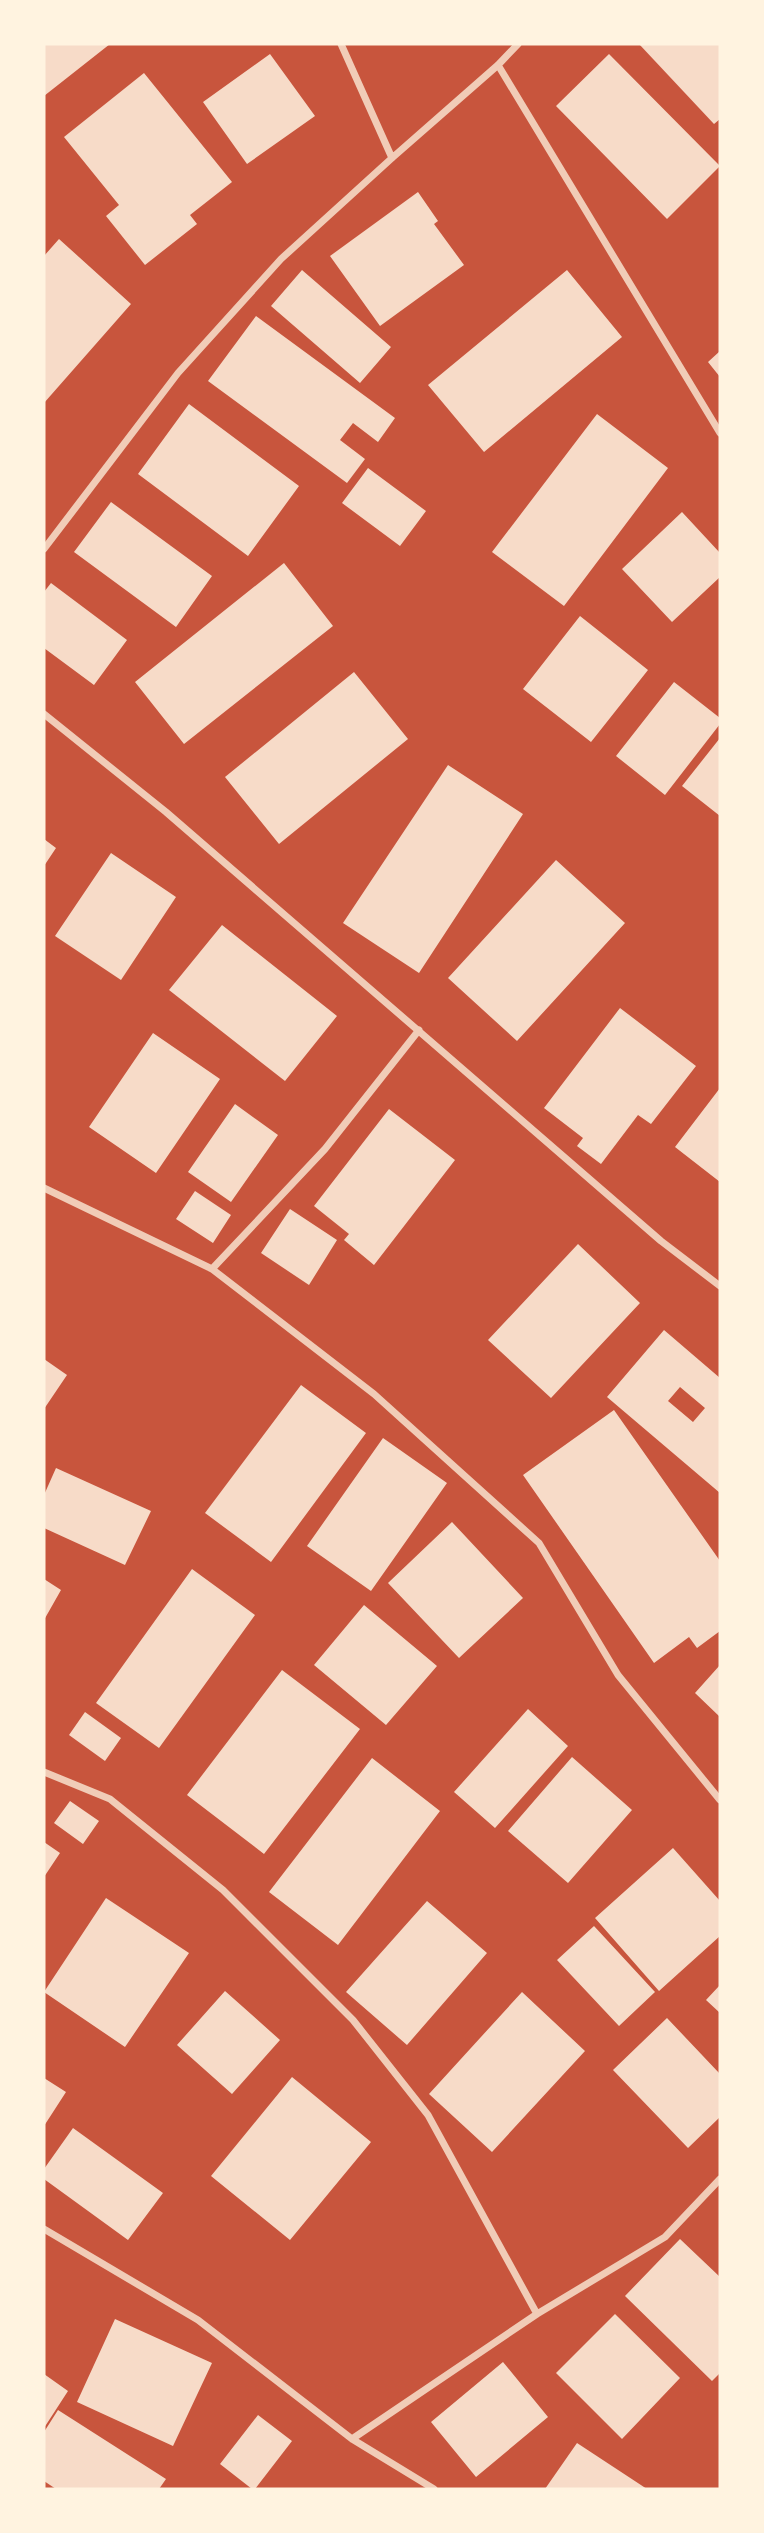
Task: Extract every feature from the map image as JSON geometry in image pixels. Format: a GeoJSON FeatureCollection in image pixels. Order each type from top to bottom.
{"type":"FeatureCollection","features":[{"type":"Feature","properties":{"kind":"street"},"geometry":{"type":"LineString","coordinates":[[341,44],[392,158]]}},
{"type":"Feature","properties":{"kind":"street"},"geometry":{"type":"LineString","coordinates":[[44,549],[178,373],[281,259],[498,65],[518,44]]}},
{"type":"Feature","properties":{"kind":"street"},"geometry":{"type":"LineString","coordinates":[[498,65],[720,433]]}},
{"type":"Feature","properties":{"kind":"street"},"geometry":{"type":"LineString","coordinates":[[44,714],[166,812],[661,1241],[720,1286]]}},
{"type":"Feature","properties":{"kind":"street"},"geometry":{"type":"LineString","coordinates":[[212,1269],[325,1149],[419,1030]]}},
{"type":"Feature","properties":{"kind":"street"},"geometry":{"type":"LineString","coordinates":[[44,1188],[212,1269],[374,1394],[539,1543],[618,1675],[720,1800]]}},
{"type":"Feature","properties":{"kind":"street"},"geometry":{"type":"LineString","coordinates":[[44,1772],[110,1799],[223,1890],[353,2020],[428,2115],[537,2314]]}},
{"type":"Feature","properties":{"kind":"street"},"geometry":{"type":"LineString","coordinates":[[352,2438],[537,2314],[665,2237],[720,2179]]}},
{"type":"Feature","properties":{"kind":"street"},"geometry":{"type":"LineString","coordinates":[[44,2229],[198,2320],[352,2438],[434,2489]]}},
{"type":"Feature","properties":{"kind":"building"},"geometry":{"type":"Polygon","coordinates":[[[44,44],[110,44],[44,96],[44,44]]]}},
{"type":"Feature","properties":{"kind":"building"},"geometry":{"type":"Polygon","coordinates":[[[639,44],[720,44],[720,119],[714,124],[639,44]]]}},
{"type":"Feature","properties":{"kind":"building"},"geometry":{"type":"Polygon","coordinates":[[[270,54],[315,116],[247,164],[203,102],[270,54]]]}},
{"type":"Feature","properties":{"kind":"building"},"geometry":{"type":"Polygon","coordinates":[[[609,54],[720,166],[667,219],[556,106],[609,54]]]}},
{"type":"Feature","properties":{"kind":"building"},"geometry":{"type":"Polygon","coordinates":[[[144,73],[232,182],[190,215],[197,224],[145,265],[106,216],[119,205],[64,137],[144,73]]]}},
{"type":"Feature","properties":{"kind":"building"},"geometry":{"type":"Polygon","coordinates":[[[418,192],[438,221],[434,224],[464,265],[380,326],[330,256],[418,192]]]}},
{"type":"Feature","properties":{"kind":"building"},"geometry":{"type":"Polygon","coordinates":[[[59,239],[131,304],[44,403],[44,256],[59,239]]]}},
{"type":"Feature","properties":{"kind":"building"},"geometry":{"type":"Polygon","coordinates":[[[302,270],[391,347],[360,383],[271,306],[302,270]]]}},
{"type":"Feature","properties":{"kind":"building"},"geometry":{"type":"Polygon","coordinates":[[[567,270],[622,337],[484,452],[428,385],[567,270]]]}},
{"type":"Feature","properties":{"kind":"building"},"geometry":{"type":"Polygon","coordinates":[[[256,316],[395,418],[378,442],[353,423],[340,440],[365,459],[347,483],[208,381],[256,316]]]}},
{"type":"Feature","properties":{"kind":"building"},"geometry":{"type":"Polygon","coordinates":[[[720,351],[720,377],[708,362],[720,351]]]}},
{"type":"Feature","properties":{"kind":"building"},"geometry":{"type":"Polygon","coordinates":[[[189,404],[299,486],[248,556],[138,474],[189,404]]]}},
{"type":"Feature","properties":{"kind":"building"},"geometry":{"type":"Polygon","coordinates":[[[597,414],[668,468],[564,606],[492,552],[597,414]]]}},
{"type":"Feature","properties":{"kind":"building"},"geometry":{"type":"Polygon","coordinates":[[[368,468],[426,511],[400,546],[342,503],[368,468]]]}},
{"type":"Feature","properties":{"kind":"building"},"geometry":{"type":"Polygon","coordinates":[[[111,502],[212,576],[176,627],[74,552],[111,502]]]}},
{"type":"Feature","properties":{"kind":"building"},"geometry":{"type":"Polygon","coordinates":[[[682,512],[720,553],[720,577],[672,622],[622,569],[682,512]]]}},
{"type":"Feature","properties":{"kind":"building"},"geometry":{"type":"Polygon","coordinates":[[[284,563],[333,626],[184,744],[135,682],[284,563]]]}},
{"type":"Feature","properties":{"kind":"building"},"geometry":{"type":"Polygon","coordinates":[[[51,583],[127,640],[94,685],[44,648],[44,592],[51,583]]]}},
{"type":"Feature","properties":{"kind":"building"},"geometry":{"type":"Polygon","coordinates":[[[580,616],[648,670],[591,742],[523,689],[580,616]]]}},
{"type":"Feature","properties":{"kind":"building"},"geometry":{"type":"Polygon","coordinates":[[[354,672],[408,739],[279,844],[225,777],[354,672]]]}},
{"type":"Feature","properties":{"kind":"building"},"geometry":{"type":"Polygon","coordinates":[[[674,682],[720,718],[720,724],[665,795],[616,756],[674,682]]]}},
{"type":"Feature","properties":{"kind":"building"},"geometry":{"type":"Polygon","coordinates":[[[720,738],[720,816],[682,786],[720,738]]]}},
{"type":"Feature","properties":{"kind":"building"},"geometry":{"type":"Polygon","coordinates":[[[448,765],[523,814],[419,973],[343,923],[448,765]]]}},
{"type":"Feature","properties":{"kind":"building"},"geometry":{"type":"Polygon","coordinates":[[[44,839],[56,848],[44,866],[44,839]]]}},
{"type":"Feature","properties":{"kind":"building"},"geometry":{"type":"Polygon","coordinates":[[[111,853],[176,897],[121,980],[55,936],[111,853]]]}},
{"type":"Feature","properties":{"kind":"building"},"geometry":{"type":"Polygon","coordinates":[[[556,860],[625,923],[517,1041],[448,978],[556,860]]]}},
{"type":"Feature","properties":{"kind":"building"},"geometry":{"type":"Polygon","coordinates":[[[222,925],[337,1016],[285,1081],[169,990],[222,925]]]}},
{"type":"Feature","properties":{"kind":"building"},"geometry":{"type":"Polygon","coordinates":[[[620,1008],[696,1066],[651,1124],[638,1115],[601,1164],[577,1146],[583,1138],[544,1108],[620,1008]]]}},
{"type":"Feature","properties":{"kind":"building"},"geometry":{"type":"Polygon","coordinates":[[[153,1033],[220,1079],[156,1173],[89,1127],[153,1033]]]}},
{"type":"Feature","properties":{"kind":"building"},"geometry":{"type":"Polygon","coordinates":[[[720,1088],[720,1182],[675,1147],[720,1088]]]}},
{"type":"Feature","properties":{"kind":"building"},"geometry":{"type":"Polygon","coordinates":[[[235,1104],[278,1135],[231,1202],[188,1172],[235,1104]]]}},
{"type":"Feature","properties":{"kind":"building"},"geometry":{"type":"Polygon","coordinates":[[[389,1109],[455,1160],[374,1265],[344,1240],[349,1234],[314,1206],[389,1109]]]}},
{"type":"Feature","properties":{"kind":"building"},"geometry":{"type":"Polygon","coordinates":[[[195,1191],[231,1215],[213,1243],[176,1219],[195,1191]]]}},
{"type":"Feature","properties":{"kind":"building"},"geometry":{"type":"Polygon","coordinates":[[[290,1209],[337,1240],[309,1285],[261,1253],[290,1209]]]}},
{"type":"Feature","properties":{"kind":"building"},"geometry":{"type":"Polygon","coordinates":[[[578,1244],[640,1303],[551,1398],[488,1340],[578,1244]]]}},
{"type":"Feature","properties":{"kind":"building"},"geometry":{"type":"Polygon","coordinates":[[[664,1330],[720,1378],[720,1493],[607,1397],[664,1330]],[[680,1387],[668,1401],[693,1422],[705,1408],[680,1387]]]}},
{"type":"Feature","properties":{"kind":"building"},"geometry":{"type":"Polygon","coordinates":[[[44,1359],[67,1375],[44,1409],[44,1359]]]}},
{"type":"Feature","properties":{"kind":"building"},"geometry":{"type":"Polygon","coordinates":[[[301,1385],[366,1433],[271,1562],[205,1513],[301,1385]]]}},
{"type":"Feature","properties":{"kind":"building"},"geometry":{"type":"Polygon","coordinates":[[[614,1410],[720,1561],[720,1631],[697,1648],[689,1637],[654,1663],[523,1475],[614,1410]]]}},
{"type":"Feature","properties":{"kind":"building"},"geometry":{"type":"Polygon","coordinates":[[[383,1438],[447,1483],[371,1591],[307,1546],[383,1438]]]}},
{"type":"Feature","properties":{"kind":"building"},"geometry":{"type":"Polygon","coordinates":[[[56,1468],[151,1511],[125,1565],[44,1528],[44,1495],[56,1468]]]}},
{"type":"Feature","properties":{"kind":"building"},"geometry":{"type":"Polygon","coordinates":[[[452,1522],[523,1598],[459,1658],[388,1583],[452,1522]]]}},
{"type":"Feature","properties":{"kind":"building"},"geometry":{"type":"Polygon","coordinates":[[[192,1569],[255,1615],[159,1748],[96,1703],[192,1569]]]}},
{"type":"Feature","properties":{"kind":"building"},"geometry":{"type":"Polygon","coordinates":[[[44,1579],[61,1590],[44,1620],[44,1579]]]}},
{"type":"Feature","properties":{"kind":"building"},"geometry":{"type":"Polygon","coordinates":[[[364,1605],[437,1666],[386,1725],[314,1665],[364,1605]]]}},
{"type":"Feature","properties":{"kind":"building"},"geometry":{"type":"Polygon","coordinates":[[[720,1665],[720,1717],[695,1693],[720,1665]]]}},
{"type":"Feature","properties":{"kind":"building"},"geometry":{"type":"Polygon","coordinates":[[[282,1670],[360,1729],[264,1854],[187,1795],[282,1670]]]}},
{"type":"Feature","properties":{"kind":"building"},"geometry":{"type":"Polygon","coordinates":[[[528,1709],[568,1746],[495,1828],[454,1792],[528,1709]]]}},
{"type":"Feature","properties":{"kind":"building"},"geometry":{"type":"Polygon","coordinates":[[[85,1712],[121,1738],[105,1761],[69,1735],[85,1712]]]}},
{"type":"Feature","properties":{"kind":"building"},"geometry":{"type":"Polygon","coordinates":[[[572,1757],[632,1810],[568,1883],[508,1831],[572,1757]]]}},
{"type":"Feature","properties":{"kind":"building"},"geometry":{"type":"Polygon","coordinates":[[[372,1758],[440,1811],[338,1945],[269,1892],[372,1758]]]}},
{"type":"Feature","properties":{"kind":"building"},"geometry":{"type":"Polygon","coordinates":[[[70,1801],[99,1821],[83,1844],[54,1823],[70,1801]]]}},
{"type":"Feature","properties":{"kind":"building"},"geometry":{"type":"Polygon","coordinates":[[[44,1842],[60,1853],[44,1877],[44,1842]]]}},
{"type":"Feature","properties":{"kind":"building"},"geometry":{"type":"Polygon","coordinates":[[[673,1848],[720,1901],[720,1936],[659,1991],[595,1918],[673,1848]]]}},
{"type":"Feature","properties":{"kind":"building"},"geometry":{"type":"Polygon","coordinates":[[[106,1898],[189,1953],[125,2047],[44,1992],[106,1898]]]}},
{"type":"Feature","properties":{"kind":"building"},"geometry":{"type":"Polygon","coordinates":[[[427,1901],[487,1953],[407,2045],[346,1992],[427,1901]]]}},
{"type":"Feature","properties":{"kind":"building"},"geometry":{"type":"Polygon","coordinates":[[[594,1926],[655,1992],[619,2026],[557,1960],[594,1926]]]}},
{"type":"Feature","properties":{"kind":"building"},"geometry":{"type":"Polygon","coordinates":[[[720,1985],[720,2013],[706,2000],[720,1985]]]}},
{"type":"Feature","properties":{"kind":"building"},"geometry":{"type":"Polygon","coordinates":[[[225,1991],[280,2040],[232,2094],[177,2045],[225,1991]]]}},
{"type":"Feature","properties":{"kind":"building"},"geometry":{"type":"Polygon","coordinates":[[[522,1992],[585,2051],[492,2152],[429,2094],[522,1992]]]}},
{"type":"Feature","properties":{"kind":"building"},"geometry":{"type":"Polygon","coordinates":[[[667,2018],[720,2074],[720,2117],[688,2148],[613,2070],[667,2018]]]}},
{"type":"Feature","properties":{"kind":"building"},"geometry":{"type":"Polygon","coordinates":[[[292,2077],[371,2142],[290,2240],[211,2176],[292,2077]]]}},
{"type":"Feature","properties":{"kind":"building"},"geometry":{"type":"Polygon","coordinates":[[[44,2078],[66,2092],[44,2126],[44,2078]]]}},
{"type":"Feature","properties":{"kind":"building"},"geometry":{"type":"Polygon","coordinates":[[[73,2128],[163,2193],[128,2240],[44,2179],[44,2169],[73,2128]]]}},
{"type":"Feature","properties":{"kind":"building"},"geometry":{"type":"Polygon","coordinates":[[[680,2239],[720,2277],[720,2373],[712,2381],[625,2296],[680,2239]]]}},
{"type":"Feature","properties":{"kind":"building"},"geometry":{"type":"Polygon","coordinates":[[[615,2314],[680,2378],[622,2439],[556,2373],[615,2314]]]}},
{"type":"Feature","properties":{"kind":"building"},"geometry":{"type":"Polygon","coordinates":[[[115,2319],[212,2363],[173,2446],[77,2402],[115,2319]]]}},
{"type":"Feature","properties":{"kind":"building"},"geometry":{"type":"Polygon","coordinates":[[[503,2362],[548,2417],[476,2477],[431,2422],[503,2362]]]}},
{"type":"Feature","properties":{"kind":"building"},"geometry":{"type":"Polygon","coordinates":[[[44,2374],[68,2391],[44,2428],[44,2374]]]}},
{"type":"Feature","properties":{"kind":"building"},"geometry":{"type":"Polygon","coordinates":[[[58,2410],[166,2479],[159,2489],[56,2489],[44,2481],[44,2432],[58,2410]]]}},
{"type":"Feature","properties":{"kind":"building"},"geometry":{"type":"Polygon","coordinates":[[[258,2415],[292,2441],[255,2489],[252,2489],[220,2464],[258,2415]]]}},
{"type":"Feature","properties":{"kind":"building"},"geometry":{"type":"Polygon","coordinates":[[[577,2443],[647,2489],[545,2489],[577,2443]]]}}]}
